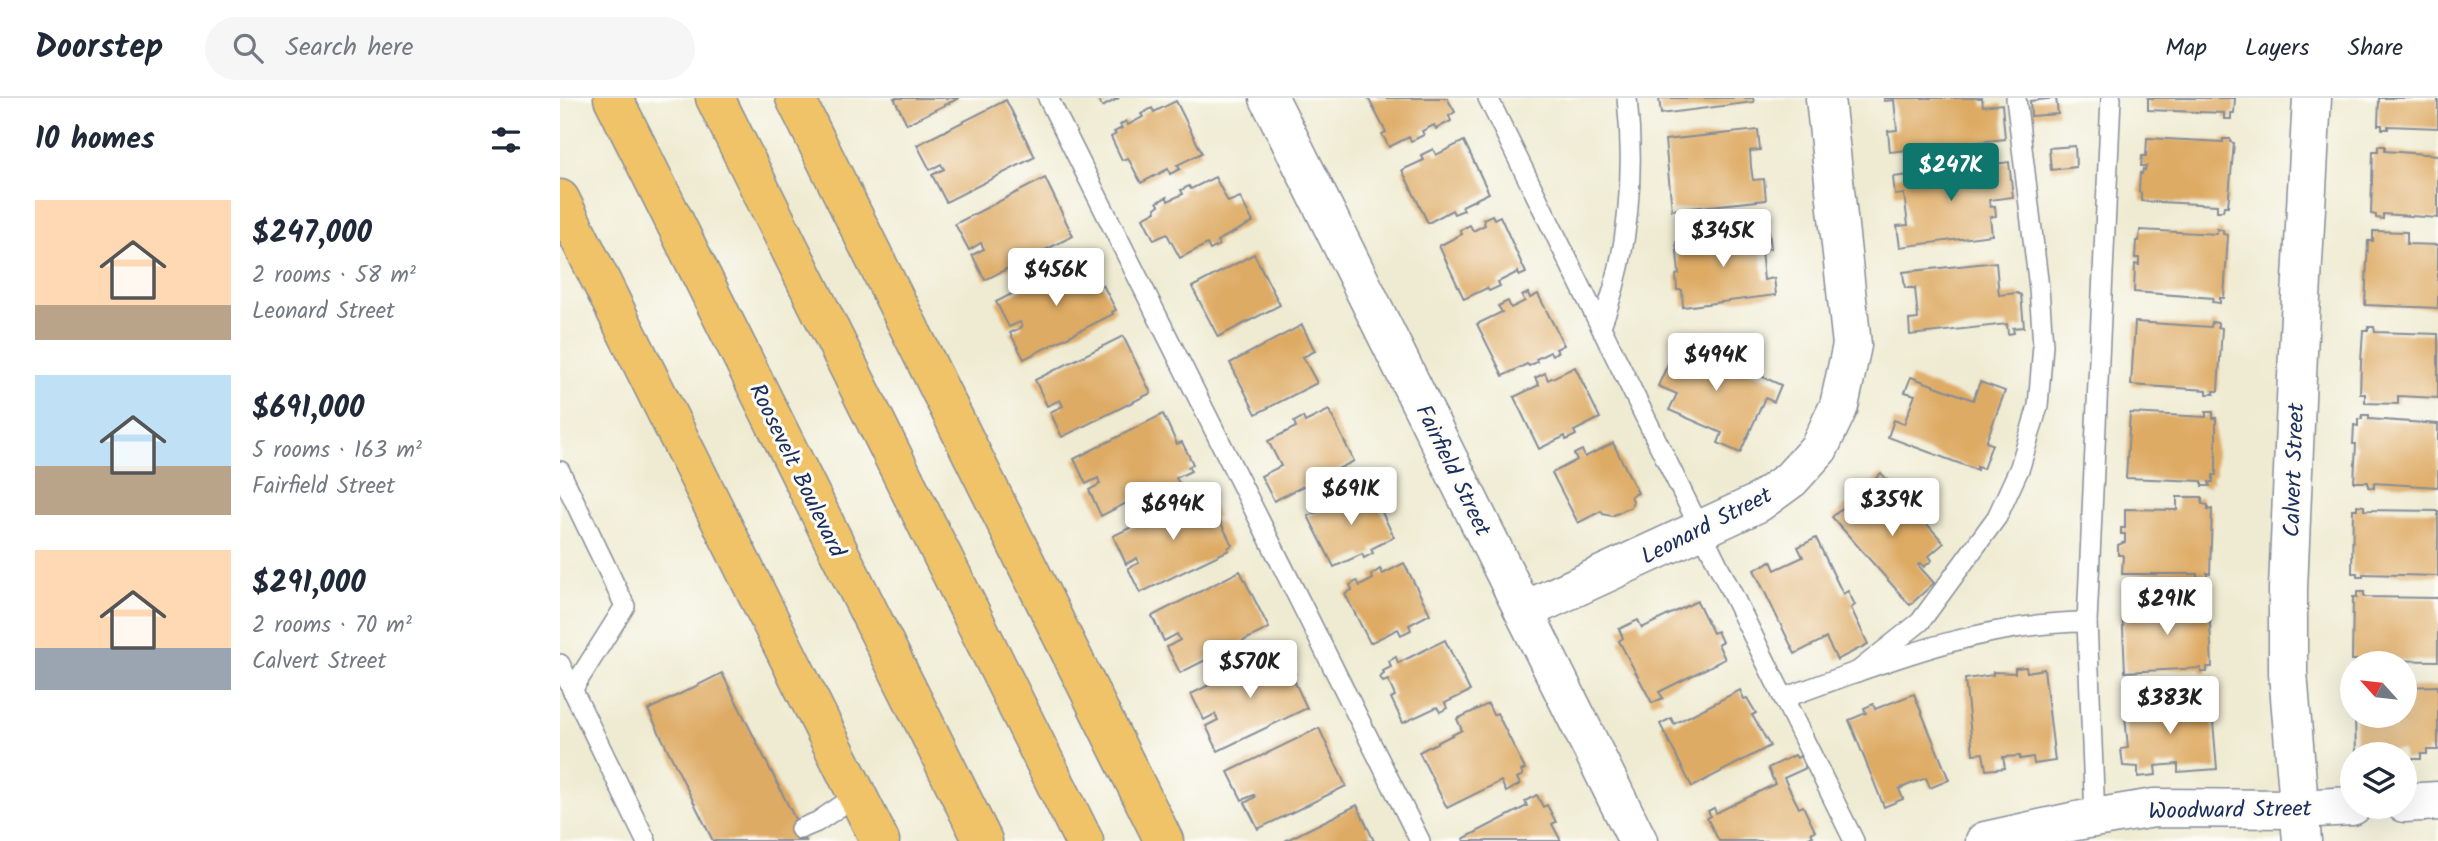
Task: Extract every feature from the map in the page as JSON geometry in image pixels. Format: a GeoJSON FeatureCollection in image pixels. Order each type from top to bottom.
{"type":"FeatureCollection","features":[{"type":"Feature","properties":{"kind":"highway","name":"Roosevelt Boulevard"},"geometry":{"type":"LineString","coordinates":[[613,98],[983,841]]}},
{"type":"Feature","properties":{"kind":"highway"},"geometry":{"type":"LineString","coordinates":[[715,98],[1084,841]]}},
{"type":"Feature","properties":{"kind":"highway"},"geometry":{"type":"LineString","coordinates":[[795,98],[1164,841]]}},
{"type":"Feature","properties":{"kind":"highway"},"geometry":{"type":"LineString","coordinates":[[561,202],[880,841]]}},
{"type":"Feature","properties":{"kind":"street","name":"Fairfield Street"},"geometry":{"type":"LineString","coordinates":[[1269,98],[1638,841]]}},
{"type":"Feature","properties":{"kind":"street","name":"Leonard Street"},"geometry":{"type":"LineString","coordinates":[[1524,611],[1758,503],[1791,479],[1819,448],[1839,406],[1852,345],[1825,98]]}},
{"type":"Feature","properties":{"kind":"street","name":"Calvert Street"},"geometry":{"type":"LineString","coordinates":[[2300,825],[2288,673],[2288,589],[2312,98]]}},
{"type":"Feature","properties":{"kind":"street"},"geometry":{"type":"LineString","coordinates":[[2417,802],[2438,801]]}},
{"type":"Feature","properties":{"kind":"street","name":"Woodward Street"},"geometry":{"type":"LineString","coordinates":[[1985,841],[2095,817],[2154,808],[2300,825],[2340,810]]}},
{"type":"Feature","properties":{"kind":"lane"},"geometry":{"type":"LineString","coordinates":[[1048,98],[1420,841]]}},
{"type":"Feature","properties":{"kind":"lane"},"geometry":{"type":"LineString","coordinates":[[1488,98],[1854,841]]}},
{"type":"Feature","properties":{"kind":"lane"},"geometry":{"type":"LineString","coordinates":[[1601,326],[1611,300],[1621,257],[1628,198],[1630,124],[1627,98]]}},
{"type":"Feature","properties":{"kind":"lane"},"geometry":{"type":"LineString","coordinates":[[1857,672],[1920,622],[1997,517],[2020,467],[2038,406],[2043,345],[2039,288],[2016,98]]}},
{"type":"Feature","properties":{"kind":"lane"},"geometry":{"type":"LineString","coordinates":[[2095,817],[2087,622],[2111,98]]}},
{"type":"Feature","properties":{"kind":"lane"},"geometry":{"type":"LineString","coordinates":[[560,471],[625,606],[572,690]]}},
{"type":"Feature","properties":{"kind":"lane"},"geometry":{"type":"LineString","coordinates":[[1784,698],[1903,655],[1992,633],[2061,622],[2087,622]]}},
{"type":"Feature","properties":{"kind":"lane"},"geometry":{"type":"LineString","coordinates":[[560,664],[646,841]]}},
{"type":"Feature","properties":{"kind":"lane"},"geometry":{"type":"LineString","coordinates":[[800,829],[817,822],[857,795]]}},
{"type":"Feature","properties":{"kind":"building"},"geometry":{"type":"Polygon","coordinates":[[[894,98],[959,98],[907,124],[894,98]]]}},
{"type":"Feature","properties":{"kind":"building"},"geometry":{"type":"Polygon","coordinates":[[[1098,98],[1119,98],[1102,107],[1098,98]]]}},
{"type":"Feature","properties":{"kind":"building"},"geometry":{"type":"Polygon","coordinates":[[[1368,98],[1447,98],[1455,112],[1449,116],[1451,121],[1436,129],[1434,125],[1422,131],[1424,135],[1411,141],[1409,137],[1389,147],[1382,134],[1386,132],[1368,98]]]}},
{"type":"Feature","properties":{"kind":"building"},"geometry":{"type":"Polygon","coordinates":[[[1659,98],[1753,98],[1754,102],[1661,114],[1659,98]]]}},
{"type":"Feature","properties":{"kind":"building"},"geometry":{"type":"Polygon","coordinates":[[[1884,98],[1982,98],[1983,106],[2002,104],[2005,139],[1890,152],[1888,131],[1897,130],[1894,100],[1884,101],[1884,98]]]}},
{"type":"Feature","properties":{"kind":"building"},"geometry":{"type":"Polygon","coordinates":[[[2056,98],[2058,114],[2031,116],[2030,101],[2056,98]]]}},
{"type":"Feature","properties":{"kind":"building"},"geometry":{"type":"Polygon","coordinates":[[[2148,98],[2235,98],[2234,113],[2231,113],[2231,119],[2224,119],[2224,113],[2148,110],[2148,98]]]}},
{"type":"Feature","properties":{"kind":"building"},"geometry":{"type":"Polygon","coordinates":[[[2379,98],[2438,98],[2438,128],[2388,126],[2388,129],[2382,129],[2382,125],[2378,125],[2379,98]]]}},
{"type":"Feature","properties":{"kind":"building"},"geometry":{"type":"Polygon","coordinates":[[[1006,100],[1035,157],[946,202],[932,175],[944,169],[941,164],[930,170],[917,145],[1006,100]]]}},
{"type":"Feature","properties":{"kind":"building"},"geometry":{"type":"Polygon","coordinates":[[[1176,101],[1202,153],[1177,165],[1180,169],[1170,174],[1168,169],[1141,183],[1128,158],[1122,160],[1111,137],[1126,121],[1128,125],[1143,117],[1141,114],[1152,108],[1154,112],[1176,101]]]}},
{"type":"Feature","properties":{"kind":"building"},"geometry":{"type":"Polygon","coordinates":[[[1758,130],[1760,150],[1750,151],[1751,167],[1753,180],[1764,179],[1766,200],[1672,210],[1665,140],[1758,130]]]}},
{"type":"Feature","properties":{"kind":"building"},"geometry":{"type":"Polygon","coordinates":[[[2147,138],[2223,142],[2223,139],[2230,139],[2230,142],[2234,143],[2228,206],[2224,206],[2223,211],[2217,211],[2217,205],[2141,201],[2140,173],[2142,174],[2146,166],[2141,166],[2142,156],[2146,156],[2147,138]]]}},
{"type":"Feature","properties":{"kind":"building"},"geometry":{"type":"Polygon","coordinates":[[[1464,141],[1489,193],[1462,206],[1464,210],[1454,214],[1452,210],[1428,223],[1402,170],[1424,160],[1421,155],[1433,149],[1436,155],[1464,141]]]}},
{"type":"Feature","properties":{"kind":"building"},"geometry":{"type":"Polygon","coordinates":[[[2075,146],[2076,167],[2051,170],[2049,148],[2075,146]]]}},
{"type":"Feature","properties":{"kind":"building"},"geometry":{"type":"Polygon","coordinates":[[[2378,146],[2385,146],[2385,151],[2438,155],[2438,218],[2383,214],[2383,219],[2371,214],[2373,151],[2378,151],[2378,146]]]}},
{"type":"Feature","properties":{"kind":"building"},"geometry":{"type":"Polygon","coordinates":[[[2009,162],[2013,197],[1989,200],[1990,207],[1995,206],[1996,216],[1990,217],[1992,235],[1900,247],[1897,226],[1908,225],[1904,194],[1895,195],[1893,177],[2009,162]]]}},
{"type":"Feature","properties":{"kind":"building"},"geometry":{"type":"Polygon","coordinates":[[[1215,177],[1228,202],[1240,197],[1253,222],[1217,241],[1219,245],[1210,250],[1207,244],[1180,258],[1167,234],[1154,240],[1143,218],[1156,211],[1155,208],[1159,205],[1157,202],[1167,197],[1168,201],[1183,194],[1181,190],[1189,186],[1191,189],[1215,177]]]}},
{"type":"Feature","properties":{"kind":"building"},"geometry":{"type":"Polygon","coordinates":[[[1045,178],[1073,236],[1035,255],[1040,264],[1025,272],[1020,262],[985,280],[972,255],[984,249],[981,243],[969,250],[955,224],[1045,178]]]}},
{"type":"Feature","properties":{"kind":"building"},"geometry":{"type":"Polygon","coordinates":[[[1492,215],[1494,219],[1500,216],[1526,273],[1519,276],[1518,272],[1498,282],[1500,286],[1489,291],[1487,288],[1464,299],[1439,246],[1462,234],[1460,230],[1470,225],[1473,231],[1485,225],[1483,219],[1492,215]]]}},
{"type":"Feature","properties":{"kind":"building"},"geometry":{"type":"Polygon","coordinates":[[[2217,229],[2228,235],[2224,298],[2220,298],[2220,303],[2212,302],[2213,298],[2134,292],[2135,264],[2139,265],[2139,258],[2135,258],[2136,241],[2139,241],[2140,230],[2217,234],[2217,229]]]}},
{"type":"Feature","properties":{"kind":"building"},"geometry":{"type":"Polygon","coordinates":[[[1769,231],[1771,248],[1761,250],[1764,280],[1774,278],[1776,295],[1683,307],[1682,290],[1677,290],[1676,275],[1679,274],[1676,242],[1769,231]]]}},
{"type":"Feature","properties":{"kind":"building"},"geometry":{"type":"Polygon","coordinates":[[[2373,231],[2407,232],[2407,244],[2438,245],[2438,308],[2365,305],[2368,241],[2373,241],[2373,231]]]}},
{"type":"Feature","properties":{"kind":"building"},"geometry":{"type":"Polygon","coordinates":[[[1254,254],[1280,305],[1218,337],[1192,287],[1254,254]]]}},
{"type":"Feature","properties":{"kind":"building"},"geometry":{"type":"Polygon","coordinates":[[[1084,257],[1092,273],[1095,270],[1099,287],[1103,285],[1116,310],[1113,314],[1024,359],[1010,333],[1022,327],[1020,322],[1009,327],[996,302],[1084,257]]]}},
{"type":"Feature","properties":{"kind":"building"},"geometry":{"type":"Polygon","coordinates":[[[1996,262],[1999,295],[2021,295],[2024,327],[2013,328],[2014,333],[2008,334],[2007,324],[1910,335],[1909,320],[1918,319],[1915,288],[1905,288],[1903,272],[1996,262]]]}},
{"type":"Feature","properties":{"kind":"building"},"geometry":{"type":"Polygon","coordinates":[[[1528,293],[1530,298],[1538,294],[1564,345],[1556,349],[1558,352],[1552,355],[1550,352],[1536,359],[1537,362],[1503,376],[1477,324],[1502,312],[1498,306],[1508,301],[1511,308],[1525,301],[1522,296],[1528,293]]]}},
{"type":"Feature","properties":{"kind":"building"},"geometry":{"type":"Polygon","coordinates":[[[2135,322],[2211,327],[2212,322],[2218,323],[2218,327],[2222,328],[2218,391],[2207,394],[2207,390],[2131,385],[2135,322]]]}},
{"type":"Feature","properties":{"kind":"building"},"geometry":{"type":"Polygon","coordinates":[[[1302,325],[1315,351],[1303,357],[1317,383],[1256,414],[1230,363],[1302,325]]]}},
{"type":"Feature","properties":{"kind":"building"},"geometry":{"type":"Polygon","coordinates":[[[2368,327],[2374,327],[2375,332],[2438,334],[2438,398],[2398,396],[2398,404],[2365,403],[2365,394],[2360,394],[2361,362],[2363,330],[2368,330],[2368,327]]]}},
{"type":"Feature","properties":{"kind":"building"},"geometry":{"type":"Polygon","coordinates":[[[1123,336],[1151,393],[1062,437],[1050,412],[1063,406],[1060,400],[1047,406],[1035,380],[1123,336]]]}},
{"type":"Feature","properties":{"kind":"building"},"geometry":{"type":"Polygon","coordinates":[[[1679,339],[1781,385],[1774,402],[1765,398],[1740,453],[1718,443],[1722,433],[1669,410],[1677,394],[1658,386],[1679,339]]]}},
{"type":"Feature","properties":{"kind":"building"},"geometry":{"type":"Polygon","coordinates":[[[1575,367],[1600,418],[1574,431],[1576,435],[1566,440],[1565,436],[1539,449],[1514,397],[1539,385],[1535,378],[1545,373],[1548,380],[1575,367]]]}},
{"type":"Feature","properties":{"kind":"building"},"geometry":{"type":"Polygon","coordinates":[[[1911,377],[1973,400],[1980,382],[2005,391],[1986,442],[1992,444],[1983,469],[1977,467],[1977,470],[1888,437],[1894,420],[1904,424],[1915,395],[1905,392],[1911,377]]]}},
{"type":"Feature","properties":{"kind":"building"},"geometry":{"type":"Polygon","coordinates":[[[1329,410],[1354,461],[1274,501],[1261,476],[1281,466],[1268,441],[1296,427],[1294,422],[1303,417],[1305,422],[1329,410]]]}},
{"type":"Feature","properties":{"kind":"building"},"geometry":{"type":"Polygon","coordinates":[[[2206,412],[2213,412],[2213,418],[2216,418],[2216,475],[2213,475],[2213,482],[2209,482],[2210,486],[2202,486],[2202,481],[2126,478],[2130,413],[2206,417],[2206,412]]]}},
{"type":"Feature","properties":{"kind":"building"},"geometry":{"type":"Polygon","coordinates":[[[1163,414],[1177,444],[1182,442],[1193,464],[1188,467],[1191,471],[1176,478],[1182,488],[1157,500],[1152,490],[1101,516],[1089,490],[1100,484],[1098,478],[1086,484],[1074,459],[1163,414]]]}},
{"type":"Feature","properties":{"kind":"building"},"geometry":{"type":"Polygon","coordinates":[[[2362,415],[2369,415],[2369,419],[2438,424],[2438,487],[2374,483],[2374,488],[2368,487],[2368,482],[2354,482],[2354,425],[2358,426],[2358,419],[2362,419],[2362,415]]]}},
{"type":"Feature","properties":{"kind":"building"},"geometry":{"type":"Polygon","coordinates":[[[1613,443],[1638,493],[1631,496],[1631,507],[1612,516],[1601,511],[1578,523],[1552,473],[1577,460],[1574,454],[1582,450],[1585,457],[1613,443]]]}},
{"type":"Feature","properties":{"kind":"building"},"geometry":{"type":"Polygon","coordinates":[[[1881,473],[1944,543],[1929,556],[1932,560],[1924,567],[1920,563],[1918,565],[1934,583],[1910,605],[1832,517],[1846,505],[1852,512],[1875,491],[1869,485],[1881,473]]]}},
{"type":"Feature","properties":{"kind":"building"},"geometry":{"type":"Polygon","coordinates":[[[1369,486],[1394,537],[1371,549],[1373,553],[1364,558],[1362,554],[1334,567],[1308,516],[1337,503],[1334,498],[1343,494],[1345,498],[1369,486]]]}},
{"type":"Feature","properties":{"kind":"building"},"geometry":{"type":"Polygon","coordinates":[[[1202,493],[1209,507],[1212,505],[1218,516],[1214,518],[1217,523],[1220,521],[1232,545],[1229,550],[1140,593],[1128,568],[1139,563],[1137,558],[1126,564],[1113,536],[1202,493]]]}},
{"type":"Feature","properties":{"kind":"building"},"geometry":{"type":"Polygon","coordinates":[[[2177,497],[2202,497],[2202,504],[2208,505],[2208,510],[2212,509],[2210,574],[2207,573],[2207,580],[2197,580],[2197,574],[2122,574],[2123,555],[2118,555],[2118,545],[2125,542],[2125,534],[2121,534],[2121,528],[2125,528],[2125,509],[2177,510],[2177,497]]]}},
{"type":"Feature","properties":{"kind":"building"},"geometry":{"type":"Polygon","coordinates":[[[2357,505],[2364,506],[2364,510],[2438,511],[2438,576],[2363,574],[2363,577],[2357,577],[2357,573],[2352,573],[2353,509],[2357,509],[2357,505]]]}},
{"type":"Feature","properties":{"kind":"building"},"geometry":{"type":"Polygon","coordinates":[[[1816,538],[1843,594],[1848,591],[1855,605],[1851,608],[1868,644],[1837,660],[1826,638],[1795,654],[1754,570],[1771,561],[1775,570],[1803,557],[1798,547],[1816,538]]]}},
{"type":"Feature","properties":{"kind":"building"},"geometry":{"type":"Polygon","coordinates":[[[1404,563],[1430,614],[1409,625],[1411,630],[1401,635],[1398,629],[1370,643],[1345,594],[1352,590],[1350,585],[1357,581],[1360,586],[1373,579],[1371,575],[1380,569],[1383,574],[1404,563]]]}},
{"type":"Feature","properties":{"kind":"building"},"geometry":{"type":"Polygon","coordinates":[[[1240,571],[1269,628],[1180,673],[1167,647],[1180,640],[1177,634],[1164,641],[1152,616],[1240,571]]]}},
{"type":"Feature","properties":{"kind":"building"},"geometry":{"type":"Polygon","coordinates":[[[2357,592],[2364,592],[2364,597],[2438,598],[2438,661],[2417,661],[2417,651],[2352,651],[2353,597],[2357,597],[2357,592]]]}},
{"type":"Feature","properties":{"kind":"building"},"geometry":{"type":"Polygon","coordinates":[[[2205,599],[2205,603],[2209,603],[2212,667],[2207,667],[2207,672],[2201,672],[2201,668],[2125,672],[2122,607],[2198,604],[2198,600],[2205,599]]]}},
{"type":"Feature","properties":{"kind":"building"},"geometry":{"type":"Polygon","coordinates":[[[1697,601],[1713,633],[1717,631],[1722,642],[1718,644],[1725,659],[1659,692],[1663,698],[1652,703],[1619,641],[1623,638],[1619,629],[1638,620],[1642,628],[1697,601]]]}},
{"type":"Feature","properties":{"kind":"building"},"geometry":{"type":"Polygon","coordinates":[[[1445,640],[1470,691],[1445,703],[1447,708],[1440,712],[1437,707],[1403,723],[1391,698],[1395,696],[1388,680],[1383,682],[1380,677],[1384,674],[1383,671],[1391,667],[1389,661],[1396,657],[1398,663],[1445,640]]]}},
{"type":"Feature","properties":{"kind":"building"},"geometry":{"type":"Polygon","coordinates":[[[1280,650],[1287,666],[1291,664],[1295,674],[1292,676],[1307,708],[1218,751],[1206,726],[1218,720],[1215,714],[1204,720],[1191,694],[1280,650]]]}},
{"type":"Feature","properties":{"kind":"building"},"geometry":{"type":"Polygon","coordinates":[[[2026,667],[2027,672],[2044,669],[2055,761],[2034,764],[2033,757],[2003,757],[2005,768],[1986,770],[1983,753],[1973,754],[1965,679],[1993,675],[1993,672],[2015,673],[2015,668],[2026,667]]]}},
{"type":"Feature","properties":{"kind":"building"},"geometry":{"type":"Polygon","coordinates":[[[722,673],[806,841],[713,841],[648,710],[722,673]]]}},
{"type":"Feature","properties":{"kind":"building"},"geometry":{"type":"Polygon","coordinates":[[[2438,686],[2438,750],[2427,750],[2427,754],[2421,754],[2421,759],[2417,759],[2417,742],[2356,742],[2355,728],[2417,728],[2417,687],[2438,686]]]}},
{"type":"Feature","properties":{"kind":"building"},"geometry":{"type":"Polygon","coordinates":[[[1740,690],[1756,713],[1752,715],[1770,746],[1692,787],[1660,724],[1671,718],[1674,724],[1740,690]]]}},
{"type":"Feature","properties":{"kind":"building"},"geometry":{"type":"Polygon","coordinates":[[[1914,694],[1949,780],[1930,788],[1926,778],[1913,783],[1899,789],[1903,799],[1884,807],[1849,720],[1866,713],[1864,708],[1873,704],[1875,709],[1914,694]]]}},
{"type":"Feature","properties":{"kind":"building"},"geometry":{"type":"Polygon","coordinates":[[[2211,698],[2217,769],[2178,772],[2178,764],[2155,766],[2156,775],[2138,777],[2138,767],[2123,766],[2121,749],[2128,748],[2124,705],[2211,698]]]}},
{"type":"Feature","properties":{"kind":"building"},"geometry":{"type":"Polygon","coordinates":[[[1488,704],[1493,715],[1497,713],[1525,769],[1521,771],[1523,775],[1517,778],[1520,784],[1506,792],[1501,781],[1447,808],[1419,752],[1462,730],[1457,719],[1488,704]]]}},
{"type":"Feature","properties":{"kind":"building"},"geometry":{"type":"Polygon","coordinates":[[[1319,728],[1346,786],[1258,829],[1245,803],[1255,797],[1254,795],[1242,800],[1228,772],[1319,728]]]}},
{"type":"Feature","properties":{"kind":"building"},"geometry":{"type":"Polygon","coordinates":[[[1795,755],[1797,758],[1800,756],[1806,768],[1784,778],[1799,808],[1803,806],[1815,831],[1811,833],[1813,836],[1803,841],[1719,841],[1707,818],[1711,816],[1708,811],[1714,808],[1716,813],[1775,784],[1768,768],[1795,755]]]}},
{"type":"Feature","properties":{"kind":"building"},"geometry":{"type":"Polygon","coordinates":[[[1537,795],[1543,807],[1547,805],[1556,822],[1552,824],[1561,841],[1464,841],[1463,839],[1527,806],[1525,801],[1537,795]]]}},
{"type":"Feature","properties":{"kind":"building"},"geometry":{"type":"Polygon","coordinates":[[[1357,805],[1374,841],[1285,841],[1357,805]]]}}]}
